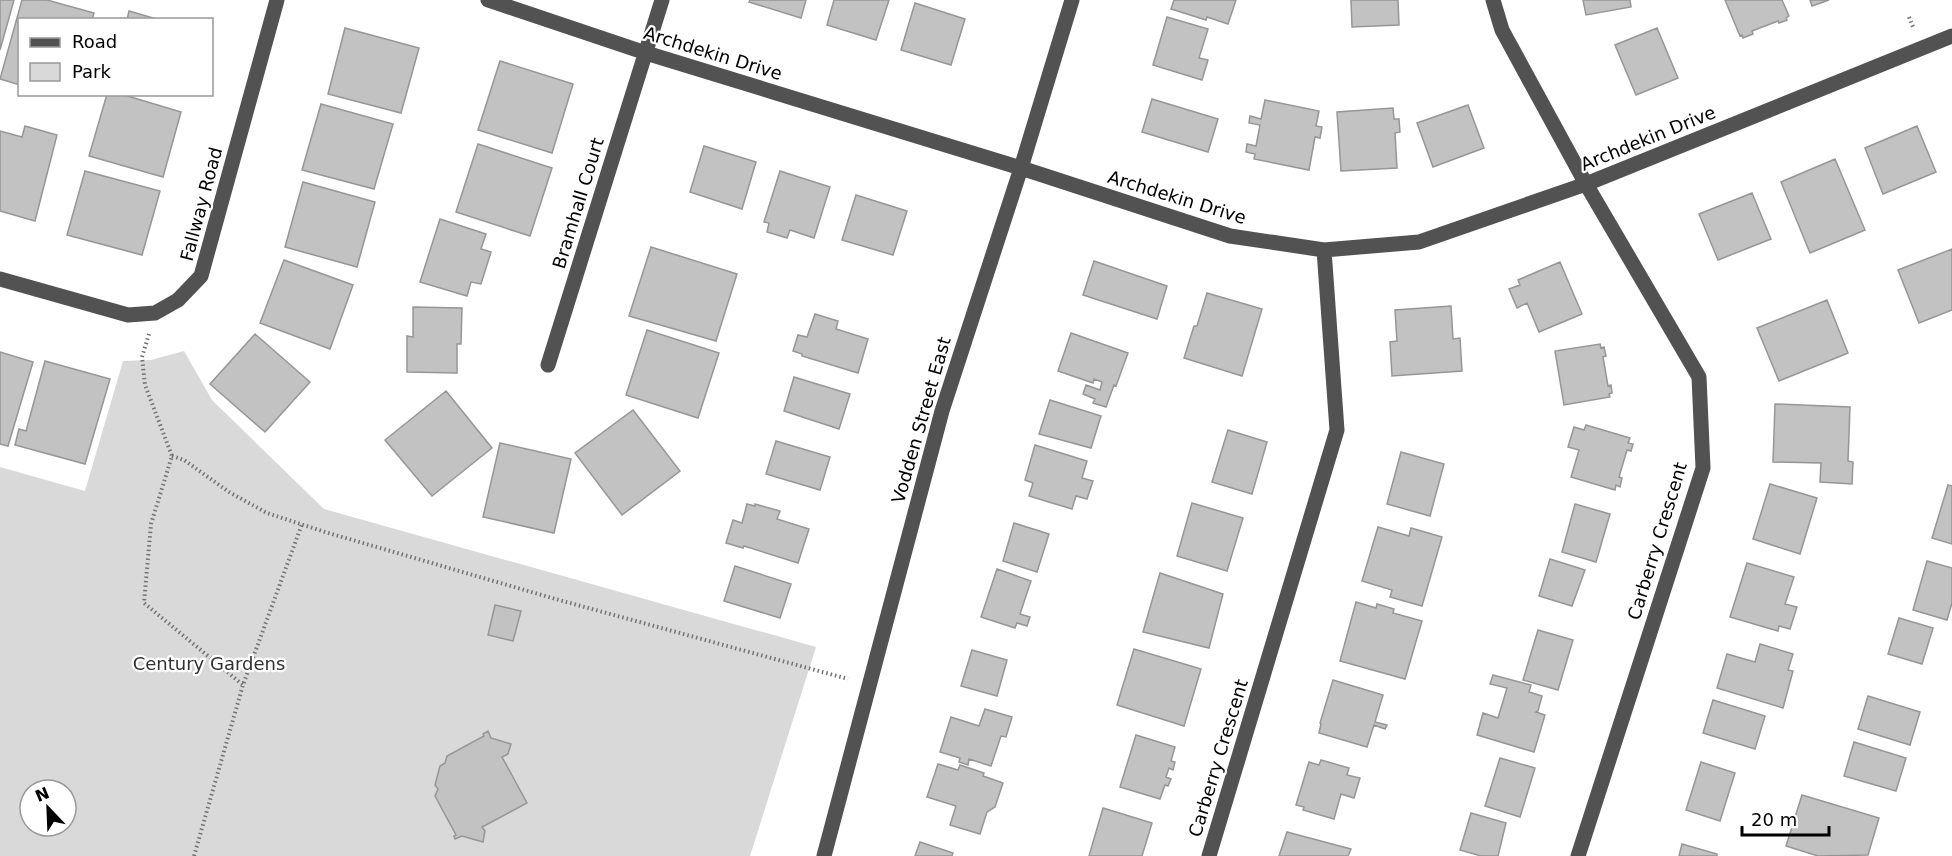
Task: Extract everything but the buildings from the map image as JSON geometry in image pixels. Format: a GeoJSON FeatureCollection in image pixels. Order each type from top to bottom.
{"type":"FeatureCollection","features":[{"type":"Feature","properties":{"kind":"street","name":"Fallway Road"},"geometry":{"type":"LineString","coordinates":[[0,279],[128,315],[155,313],[178,300],[201,276],[277,0]]}},
{"type":"Feature","properties":{"kind":"street","name":"Archdekin Drive"},"geometry":{"type":"LineString","coordinates":[[488,0],[646,53],[1021,168],[1230,236],[1324,250],[1419,242],[1586,184],[1952,37]]}},
{"type":"Feature","properties":{"kind":"street","name":"Bramhall Court"},"geometry":{"type":"LineString","coordinates":[[548,365],[662,0]]}},
{"type":"Feature","properties":{"kind":"street","name":"Vodden Street East"},"geometry":{"type":"LineString","coordinates":[[824,856],[942,411],[1021,168],[1072,0]]}},
{"type":"Feature","properties":{"kind":"street","name":"Carberry Crescent"},"geometry":{"type":"LineString","coordinates":[[1493,0],[1502,30],[1586,184],[1699,377],[1703,468],[1578,856]]}},
{"type":"Feature","properties":{"kind":"street","name":"Carberry Crescent"},"geometry":{"type":"LineString","coordinates":[[1209,856],[1337,430],[1324,250]]}},
{"type":"Feature","properties":{"kind":"path"},"geometry":{"type":"LineString","coordinates":[[1909,17],[1913,27]]}},
{"type":"Feature","properties":{"kind":"path"},"geometry":{"type":"LineString","coordinates":[[155,313],[142,357],[145,385],[172,456],[151,524],[144,603],[243,686]]}},
{"type":"Feature","properties":{"kind":"path"},"geometry":{"type":"LineString","coordinates":[[172,456],[184,460],[229,492],[267,513],[302,525],[559,600],[869,685]]}},
{"type":"Feature","properties":{"kind":"path"},"geometry":{"type":"LineString","coordinates":[[194,856],[243,686],[302,525]]}},
{"type":"Feature","properties":{"kind":"green space","name":"Century Gardens"},"geometry":{"type":"Polygon","coordinates":[[[184,351],[212,400],[324,509],[816,647],[750,856],[0,856],[0,467],[85,491],[123,361],[151,360],[184,351]]]}}]}
